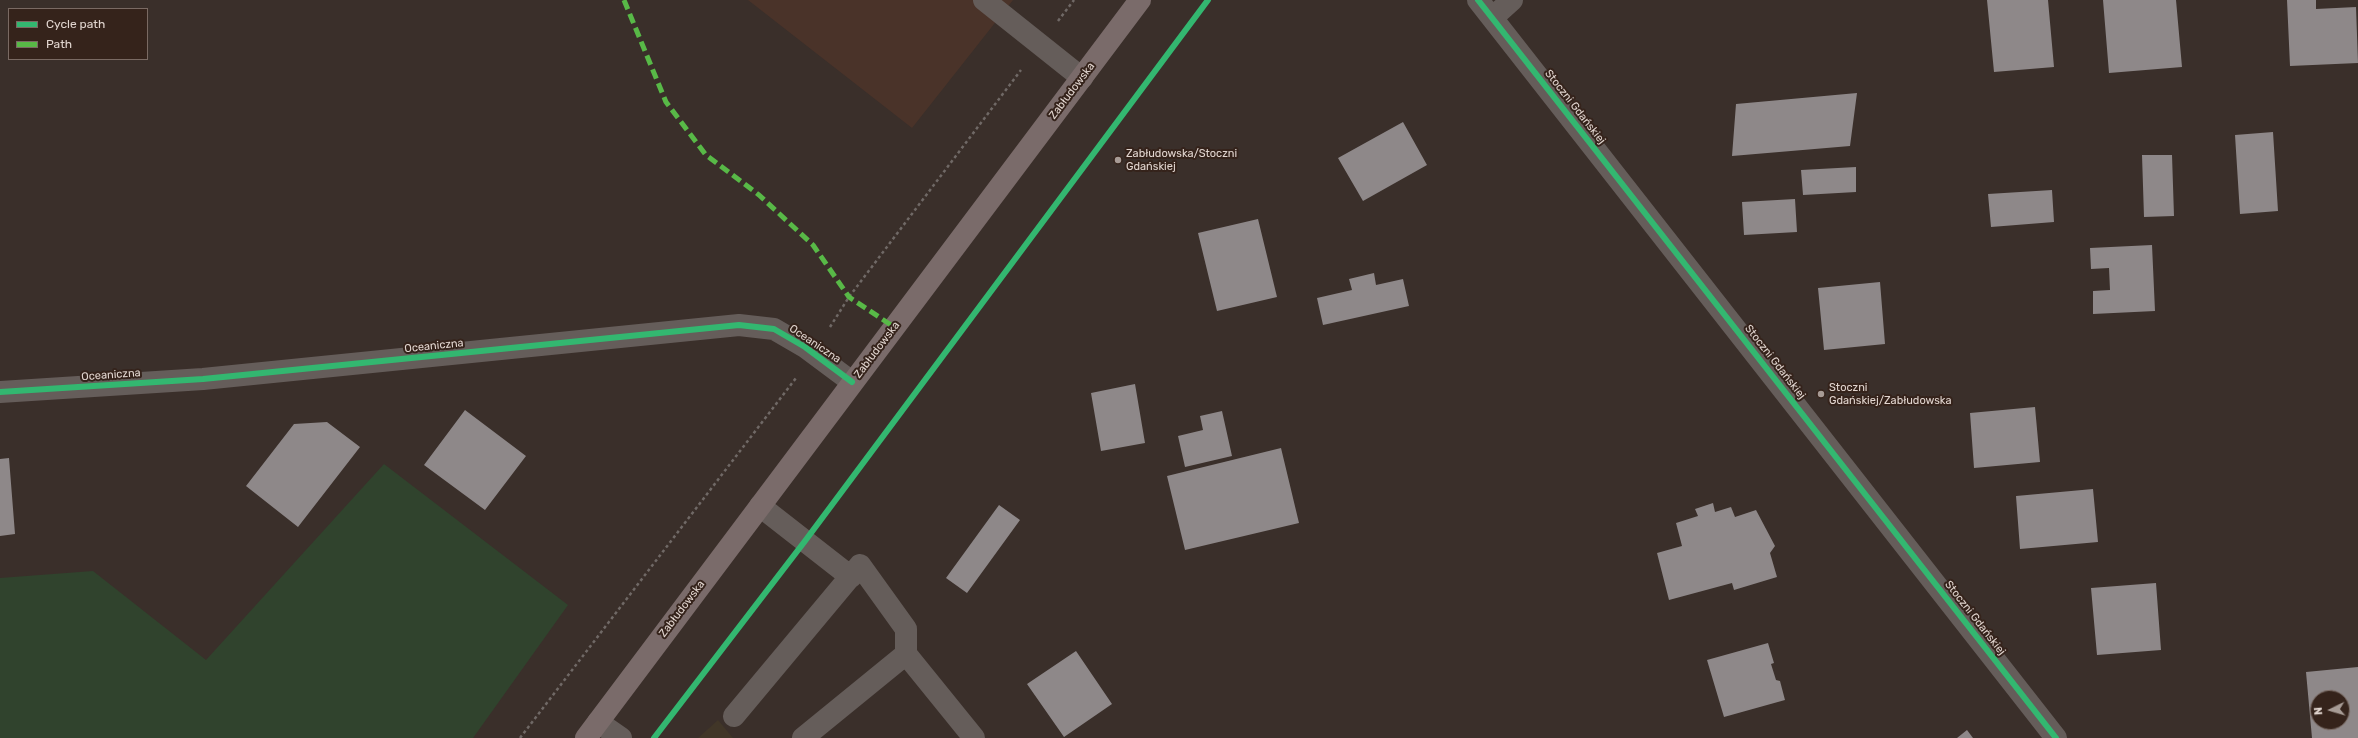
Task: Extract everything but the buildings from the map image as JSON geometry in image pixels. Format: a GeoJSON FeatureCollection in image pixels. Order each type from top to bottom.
{"type":"FeatureCollection","features":[{"type":"Feature","properties":{"kind":"highway","name":"Zabłudowska"},"geometry":{"type":"LineString","coordinates":[[592,730],[1140,0]]}},
{"type":"Feature","properties":{"kind":"street"},"geometry":{"type":"LineString","coordinates":[[984,0],[1082,78]]}},
{"type":"Feature","properties":{"kind":"street","name":"Stoczni Gdańskiej"},"geometry":{"type":"LineString","coordinates":[[1478,0],[2056,738]]}},
{"type":"Feature","properties":{"kind":"street"},"geometry":{"type":"LineString","coordinates":[[1492,18],[1512,0]]}},
{"type":"Feature","properties":{"kind":"street","name":"Oceaniczna"},"geometry":{"type":"LineString","coordinates":[[0,392],[203,379],[739,325],[774,329],[805,347],[852,382]]}},
{"type":"Feature","properties":{"kind":"street"},"geometry":{"type":"LineString","coordinates":[[760,506],[850,577]]}},
{"type":"Feature","properties":{"kind":"street"},"geometry":{"type":"LineString","coordinates":[[734,716],[860,565],[906,629],[906,654],[974,738]]}},
{"type":"Feature","properties":{"kind":"street"},"geometry":{"type":"LineString","coordinates":[[803,738],[906,654]]}},
{"type":"Feature","properties":{"kind":"street"},"geometry":{"type":"LineString","coordinates":[[592,730],[621,738]]}},
{"type":"Feature","properties":{"kind":"shaded area"},"geometry":{"type":"Polygon","coordinates":[[[748,0],[1013,0],[912,128],[748,0]]]}},
{"type":"Feature","properties":{"kind":"shaded area"},"geometry":{"type":"Polygon","coordinates":[[[718,720],[733,738],[698,738],[718,720]]]}},
{"type":"Feature","properties":{"kind":"green space"},"geometry":{"type":"Polygon","coordinates":[[[384,464],[568,605],[473,738],[0,738],[0,578],[93,571],[206,660],[384,464]]]}},
{"type":"Feature","properties":{"kind":"marked path"},"geometry":{"type":"LineString","coordinates":[[624,0],[666,102],[706,155],[759,195],[813,245],[849,297],[894,327]]}},
{"type":"Feature","properties":{"kind":"cycle path"},"geometry":{"type":"LineString","coordinates":[[654,738],[805,541],[1208,0]]}},
{"type":"Feature","properties":{"kind":"cycle path"},"geometry":{"type":"LineString","coordinates":[[1478,0],[2056,738]]}},
{"type":"Feature","properties":{"kind":"cycle path"},"geometry":{"type":"LineString","coordinates":[[0,392],[203,379],[739,325],[774,329],[805,347],[852,382]]}},
{"type":"Feature","properties":{"kind":"place","name":"Zabłudowska/Stoczni Gdańskiej"},"geometry":{"type":"Point","coordinates":[1118,160]}},
{"type":"Feature","properties":{"kind":"place","name":"Stoczni Gdańskiej/Zabłudowska"},"geometry":{"type":"Point","coordinates":[1821,394]}}]}
